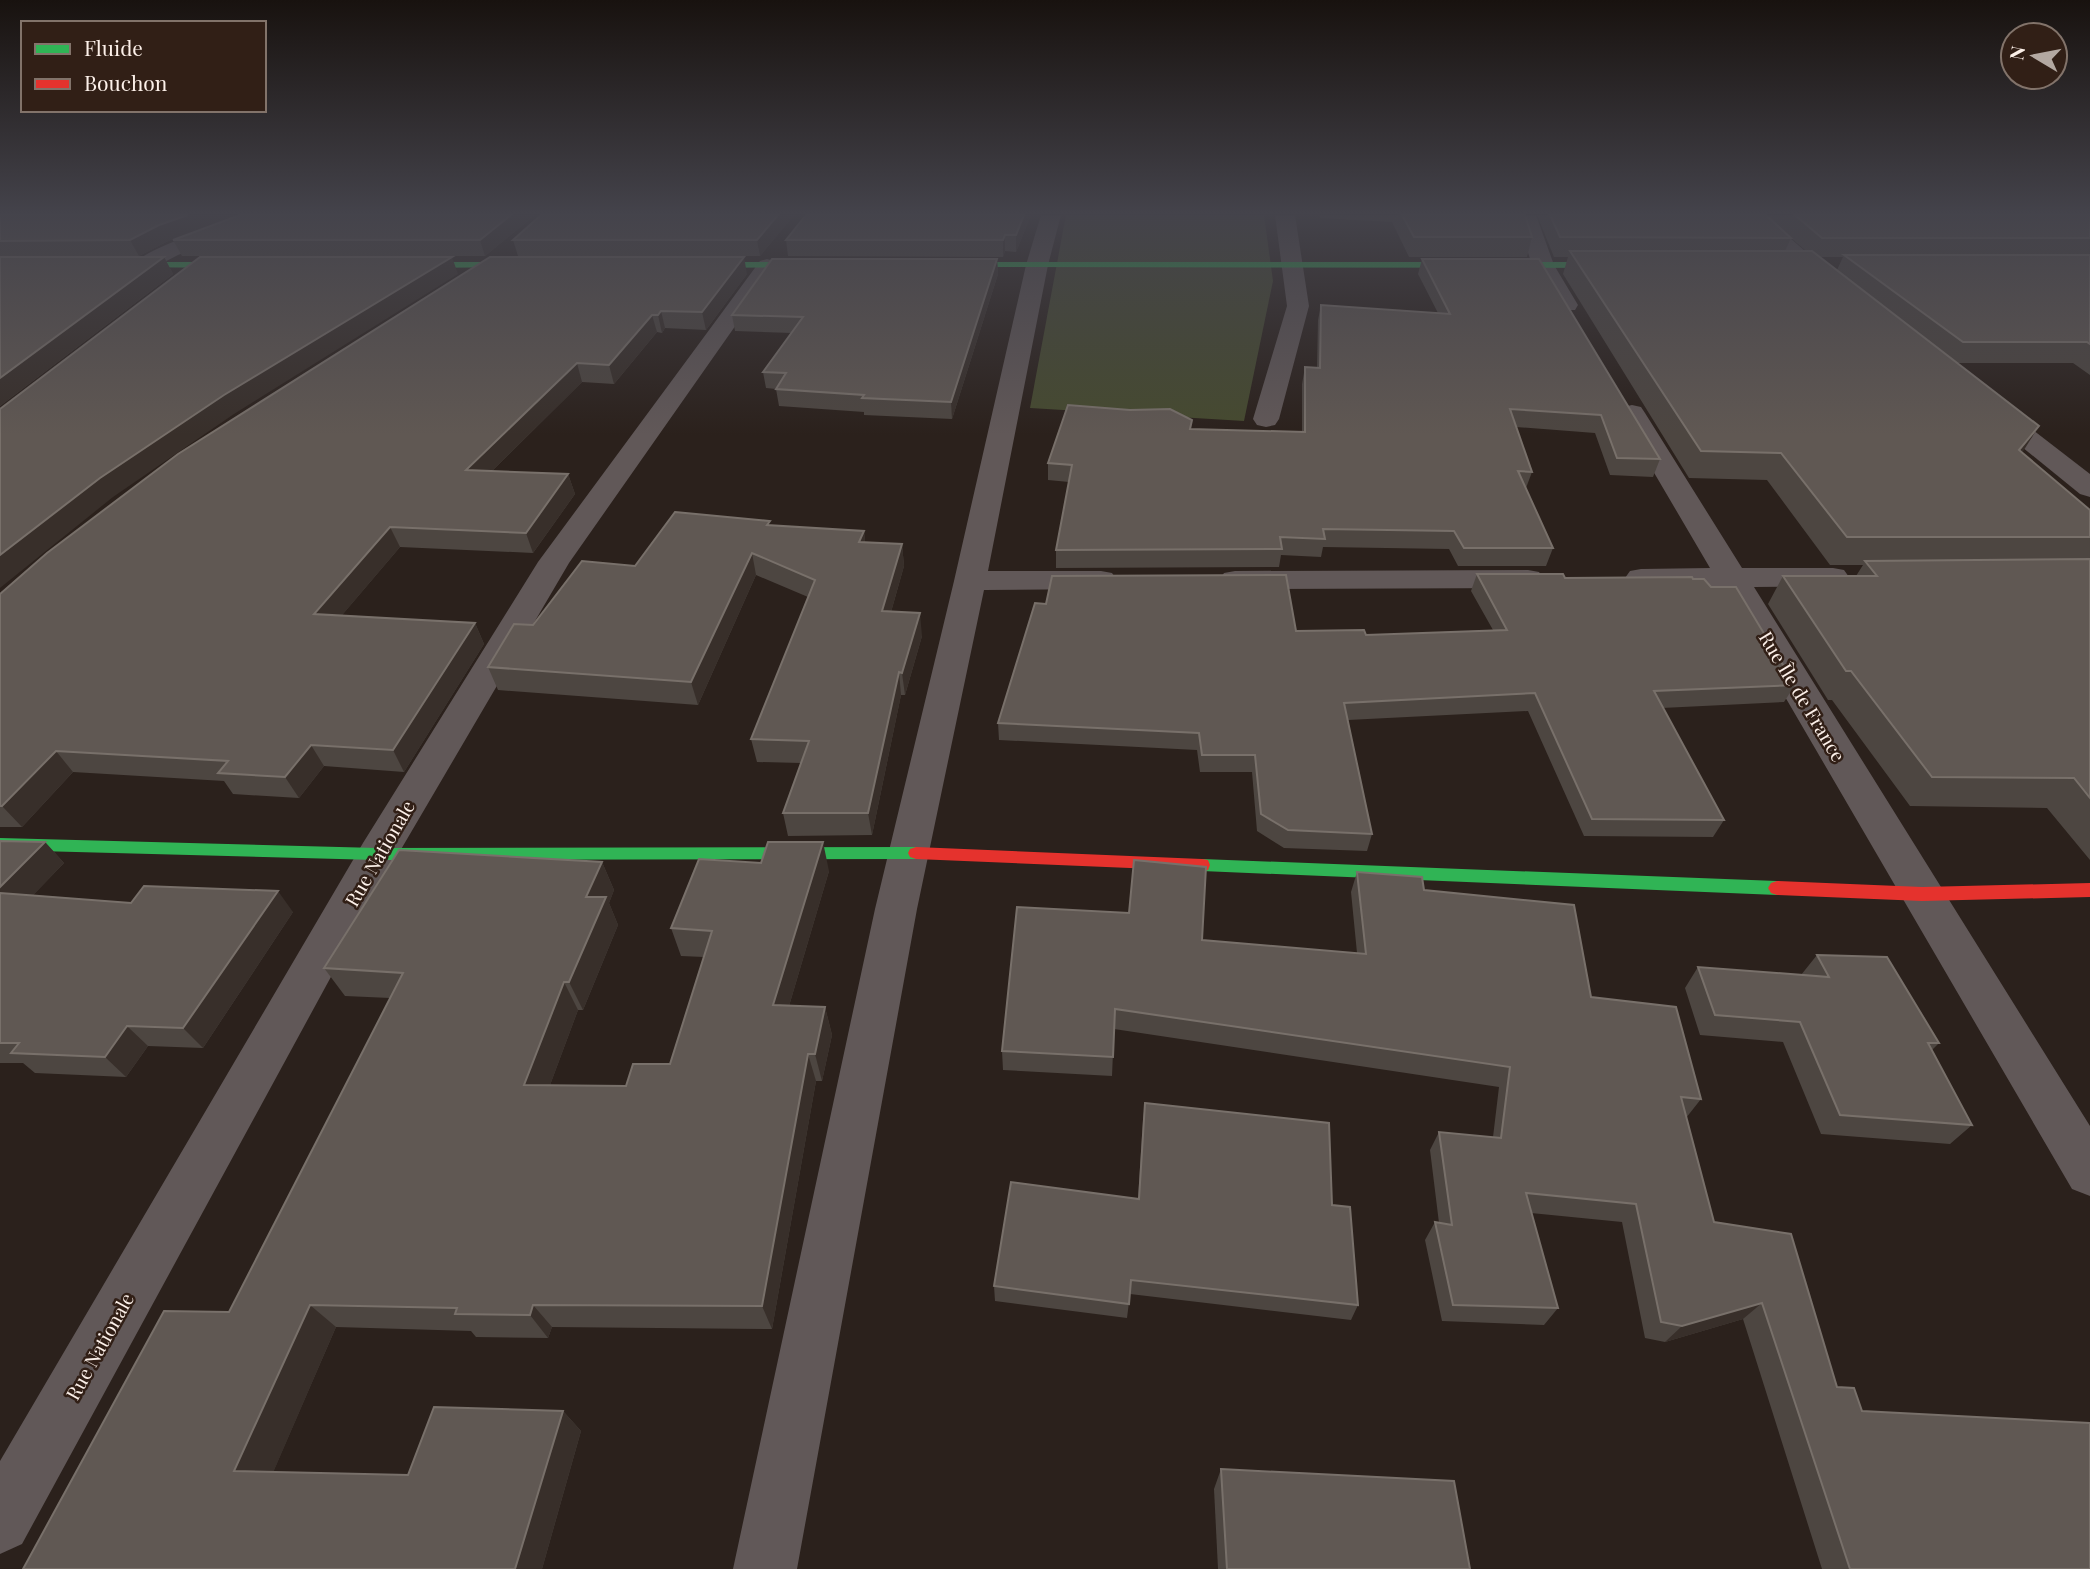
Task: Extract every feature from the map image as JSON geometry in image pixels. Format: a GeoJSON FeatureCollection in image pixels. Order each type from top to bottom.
{"type":"FeatureCollection","features":[{"type":"Feature","properties":{"kind":"street","name":"Rue Nationale"},"geometry":{"type":"LineString","coordinates":[[0,1522],[377,854],[554,562],[751,288]]}},
{"type":"Feature","properties":{"kind":"street"},"geometry":{"type":"LineString","coordinates":[[765,1569],[909,853],[1032,288]]}},
{"type":"Feature","properties":{"kind":"street"},"geometry":{"type":"LineString","coordinates":[[1266,419],[1298,306],[1295,288]]}},
{"type":"Feature","properties":{"kind":"street"},"geometry":{"type":"LineString","coordinates":[[1556,288],[1585,335]]}},
{"type":"Feature","properties":{"kind":"street"},"geometry":{"type":"LineString","coordinates":[[1836,288],[1851,300]]}},
{"type":"Feature","properties":{"kind":"street","name":"Rue Île de France"},"geometry":{"type":"LineString","coordinates":[[1613,382],[2090,1172]]}},
{"type":"Feature","properties":{"kind":"street"},"geometry":{"type":"LineString","coordinates":[[1970,394],[2090,488]]}},
{"type":"Feature","properties":{"kind":"street"},"geometry":{"type":"LineString","coordinates":[[1607,578],[1856,577]]}},
{"type":"Feature","properties":{"kind":"street"},"geometry":{"type":"LineString","coordinates":[[1206,580],[1552,579]]}},
{"type":"Feature","properties":{"kind":"street"},"geometry":{"type":"LineString","coordinates":[[970,580],[1136,580]]}},
{"type":"Feature","properties":{"kind":"street"},"geometry":{"type":"LineString","coordinates":[[0,844],[377,854],[909,853],[1922,894],[2090,891]]}},
{"type":"Feature","properties":{"kind":"green space"},"geometry":{"type":"Polygon","coordinates":[[[1052,288],[1272,288],[1244,421],[1030,408],[1052,288]]]}},
{"type":"Feature","properties":{"kind":"building"},"geometry":{"type":"Polygon","coordinates":[[[0,288],[122,288],[0,378],[0,288]]]}},
{"type":"Feature","properties":{"kind":"building"},"geometry":{"type":"Polygon","coordinates":[[[159,288],[400,288],[224,395],[100,478],[0,555],[0,409],[159,288]]]}},
{"type":"Feature","properties":{"kind":"building"},"geometry":{"type":"Polygon","coordinates":[[[441,288],[720,288],[702,312],[661,311],[658,315],[652,315],[609,365],[577,363],[466,470],[568,474],[526,533],[390,527],[314,614],[475,623],[393,750],[311,745],[285,777],[218,773],[228,761],[56,751],[0,806],[0,594],[47,553],[178,454],[441,288]]]}},
{"type":"Feature","properties":{"kind":"building"},"geometry":{"type":"Polygon","coordinates":[[[751,288],[988,288],[951,402],[862,398],[864,395],[776,389],[786,373],[763,372],[803,317],[732,315],[751,288]]]}},
{"type":"Feature","properties":{"kind":"building"},"geometry":{"type":"Polygon","coordinates":[[[1437,288],[1557,288],[1660,459],[1617,458],[1601,415],[1510,409],[1532,472],[1518,471],[1553,548],[1464,548],[1454,531],[1323,529],[1325,539],[1280,537],[1282,549],[1056,550],[1072,465],[1048,463],[1068,405],[1130,410],[1170,409],[1192,420],[1190,429],[1305,432],[1305,367],[1320,368],[1321,305],[1450,314],[1437,288]]]}},
{"type":"Feature","properties":{"kind":"building"},"geometry":{"type":"Polygon","coordinates":[[[1594,288],[1860,288],[2039,426],[2019,450],[2090,510],[2090,537],[1847,537],[1781,453],[1701,451],[1594,288]]]}},
{"type":"Feature","properties":{"kind":"building"},"geometry":{"type":"Polygon","coordinates":[[[1889,288],[2090,288],[2090,344],[1963,342],[1889,288]]]}},
{"type":"Feature","properties":{"kind":"building"},"geometry":{"type":"Polygon","coordinates":[[[675,512],[770,521],[767,525],[864,531],[859,542],[902,544],[882,611],[920,613],[902,673],[899,672],[868,813],[783,813],[809,741],[751,739],[815,580],[752,553],[691,682],[488,667],[514,624],[533,625],[582,561],[635,566],[675,512]]]}},
{"type":"Feature","properties":{"kind":"building"},"geometry":{"type":"Polygon","coordinates":[[[2090,559],[2090,798],[2074,778],[1932,777],[1851,671],[1846,671],[1783,576],[1877,576],[1865,561],[2090,559]]]}},
{"type":"Feature","properties":{"kind":"building"},"geometry":{"type":"Polygon","coordinates":[[[1477,574],[1563,574],[1565,578],[1692,577],[1704,579],[1711,587],[1736,587],[1795,685],[1654,691],[1724,820],[1592,819],[1535,693],[1344,703],[1372,834],[1288,830],[1261,814],[1255,755],[1202,755],[1199,733],[998,723],[1035,603],[1046,604],[1052,576],[1286,575],[1296,631],[1364,630],[1366,635],[1507,630],[1477,574]]]}},
{"type":"Feature","properties":{"kind":"building"},"geometry":{"type":"Polygon","coordinates":[[[0,841],[45,842],[0,887],[0,841]]]}},
{"type":"Feature","properties":{"kind":"building"},"geometry":{"type":"Polygon","coordinates":[[[768,842],[823,842],[773,1005],[825,1007],[815,1054],[808,1054],[762,1306],[533,1305],[530,1315],[455,1314],[457,1308],[310,1305],[234,1471],[408,1475],[434,1407],[563,1411],[515,1569],[23,1569],[164,1311],[229,1312],[403,973],[324,968],[399,850],[602,862],[586,897],[606,897],[569,982],[564,982],[524,1085],[626,1086],[633,1064],[670,1064],[712,931],[671,928],[699,859],[761,863],[768,842]]]}},
{"type":"Feature","properties":{"kind":"building"},"geometry":{"type":"Polygon","coordinates":[[[1134,860],[1206,867],[1202,940],[1366,954],[1357,872],[1422,877],[1424,890],[1574,905],[1591,997],[1676,1007],[1701,1099],[1681,1097],[1714,1222],[1791,1234],[1837,1387],[1854,1388],[1862,1411],[2090,1423],[2090,1569],[1850,1569],[1762,1303],[1682,1326],[1661,1322],[1636,1204],[1526,1193],[1558,1308],[1453,1305],[1435,1222],[1452,1225],[1439,1132],[1501,1138],[1510,1067],[1115,1009],[1113,1057],[1002,1051],[1017,907],[1129,913],[1134,860]]]}},
{"type":"Feature","properties":{"kind":"building"},"geometry":{"type":"Polygon","coordinates":[[[144,886],[278,891],[183,1028],[127,1026],[105,1057],[11,1053],[19,1043],[0,1043],[0,893],[131,903],[144,886]]]}},
{"type":"Feature","properties":{"kind":"building"},"geometry":{"type":"Polygon","coordinates":[[[1817,955],[1887,957],[1939,1043],[1928,1043],[1972,1125],[1840,1115],[1800,1022],[1715,1015],[1698,967],[1829,977],[1817,955]]]}},
{"type":"Feature","properties":{"kind":"building"},"geometry":{"type":"Polygon","coordinates":[[[1145,1103],[1329,1123],[1332,1205],[1350,1207],[1358,1305],[1131,1280],[1129,1304],[994,1286],[1011,1182],[1139,1199],[1145,1103]]]}},
{"type":"Feature","properties":{"kind":"building"},"geometry":{"type":"Polygon","coordinates":[[[1221,1469],[1454,1481],[1470,1569],[1227,1569],[1221,1469]]]}},
{"type":"Feature","properties":{"kind":"traffic: fast"},"geometry":{"type":"LineString","coordinates":[[0,844],[377,854],[916,853]]}},
{"type":"Feature","properties":{"kind":"traffic: fast"},"geometry":{"type":"LineString","coordinates":[[1202,865],[1777,888]]}},
{"type":"Feature","properties":{"kind":"traffic: jam"},"geometry":{"type":"LineString","coordinates":[[916,853],[1202,865]]}},
{"type":"Feature","properties":{"kind":"traffic: jam"},"geometry":{"type":"LineString","coordinates":[[1777,888],[1922,894],[2090,890]]}}]}
